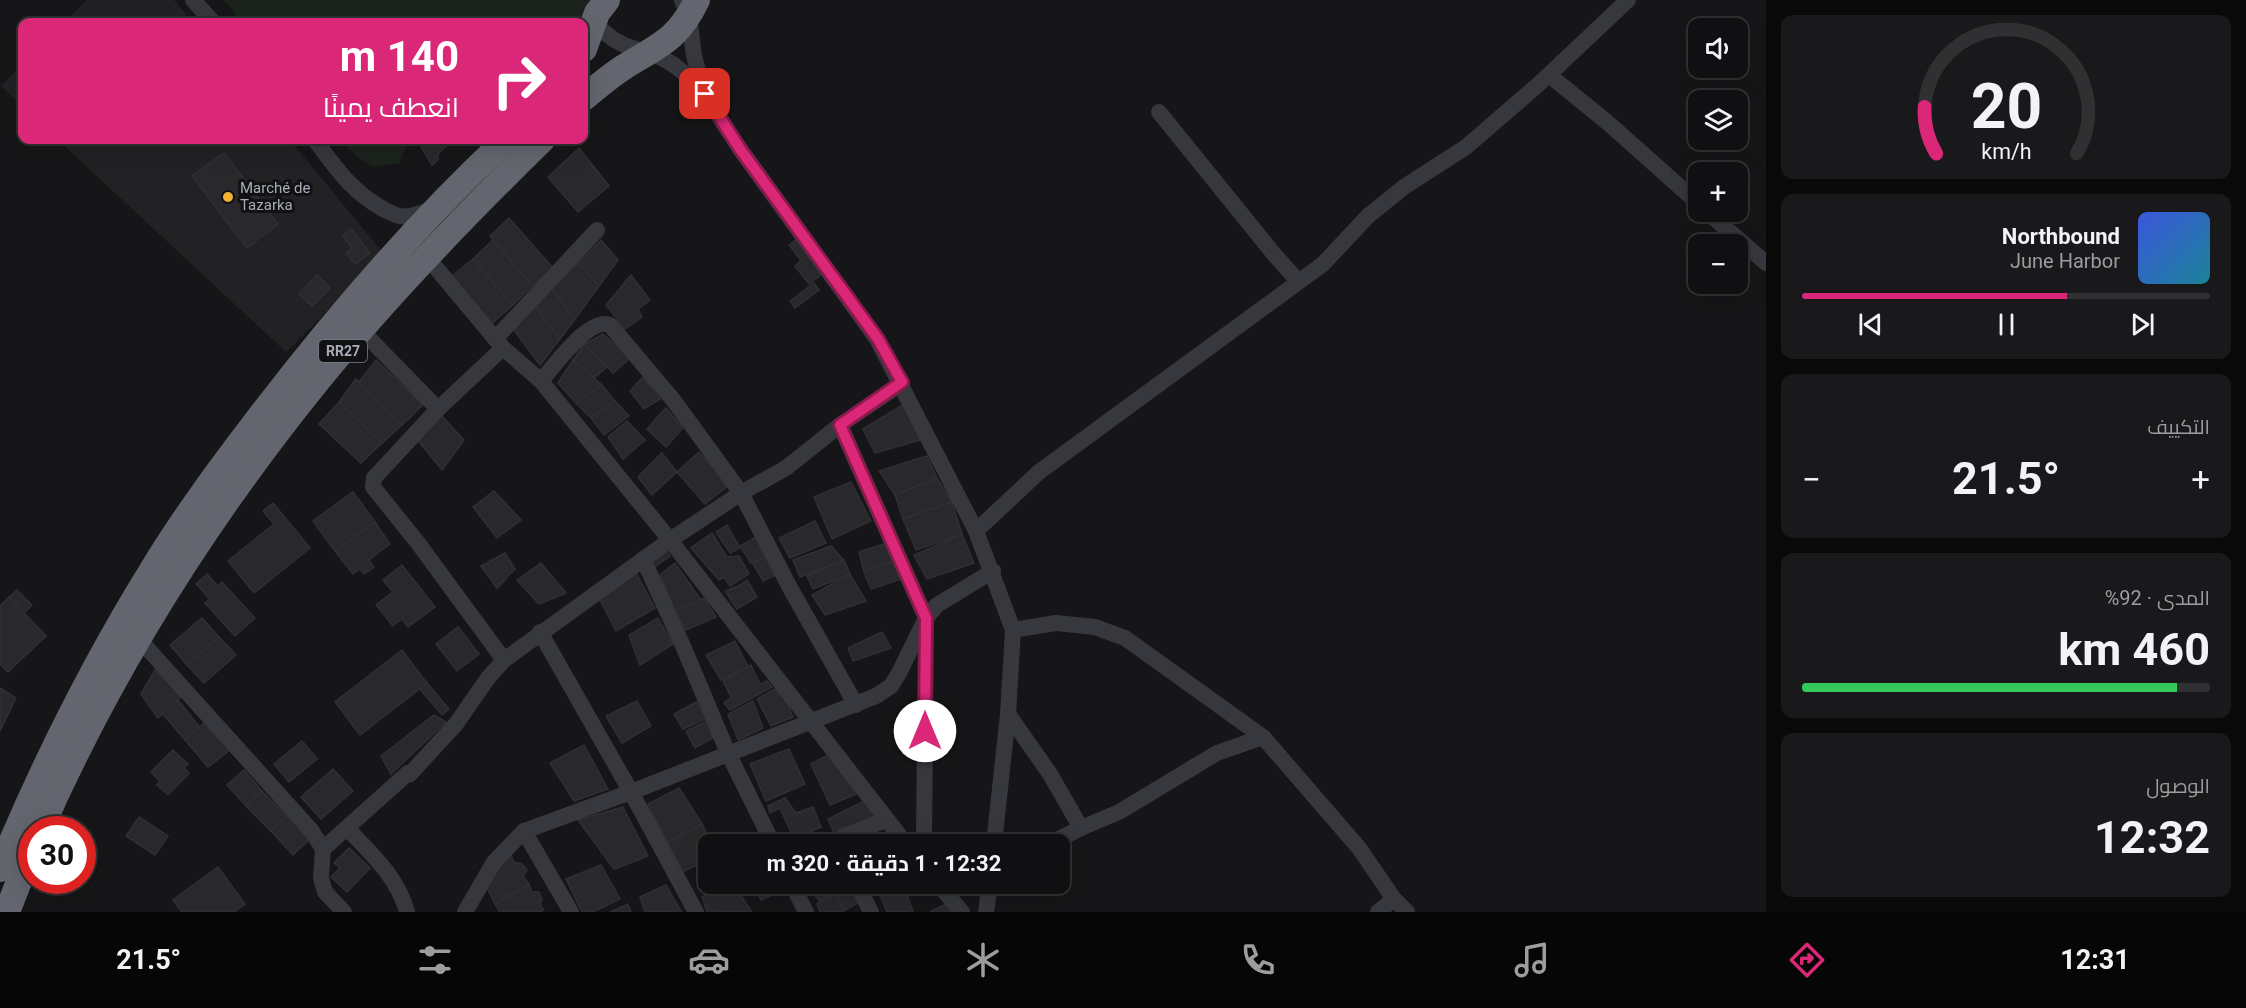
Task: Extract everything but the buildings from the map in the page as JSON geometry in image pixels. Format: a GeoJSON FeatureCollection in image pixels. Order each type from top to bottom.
{"type":"FeatureCollection","features":[{"type":"Feature","properties":{"kind":"highway"},"geometry":{"type":"LineString","coordinates":[[588,37],[593,23],[607,0]]}},
{"type":"Feature","properties":{"kind":"highway"},"geometry":{"type":"LineString","coordinates":[[588,95],[622,68],[665,44],[678,31],[689,5]]}},
{"type":"Feature","properties":{"kind":"highway","name":"RR27"},"geometry":{"type":"LineString","coordinates":[[1,866],[72,713],[153,568],[215,477],[288,380],[381,270],[502,144]]}},
{"type":"Feature","properties":{"kind":"highway","name":"RR27"},"geometry":{"type":"LineString","coordinates":[[47,816],[88,730],[138,638],[170,585],[242,480],[313,387],[361,330],[427,257],[538,144]]}},
{"type":"Feature","properties":{"kind":"highway"},"geometry":{"type":"LineString","coordinates":[[8,912],[18,885]]}},
{"type":"Feature","properties":{"kind":"street"},"geometry":{"type":"LineString","coordinates":[[193,0],[209,18]]}},
{"type":"Feature","properties":{"kind":"street"},"geometry":{"type":"LineString","coordinates":[[976,531],[1039,472],[1323,264],[1368,216],[1404,187],[1466,147],[1628,0]]}},
{"type":"Feature","properties":{"kind":"street"},"geometry":{"type":"LineString","coordinates":[[689,5],[694,56],[705,94]]}},
{"type":"Feature","properties":{"kind":"street"},"geometry":{"type":"LineString","coordinates":[[593,23],[618,42],[662,58],[685,74],[705,94],[740,149],[878,339],[902,382],[976,531],[993,571],[1013,630],[1008,714],[995,834]]}},
{"type":"Feature","properties":{"kind":"street"},"geometry":{"type":"LineString","coordinates":[[1548,75],[1598,114],[1688,194]]}},
{"type":"Feature","properties":{"kind":"street"},"geometry":{"type":"LineString","coordinates":[[1159,112],[1298,281]]}},
{"type":"Feature","properties":{"kind":"street"},"geometry":{"type":"LineString","coordinates":[[318,144],[350,185],[369,201],[395,215],[416,215],[441,205]]}},
{"type":"Feature","properties":{"kind":"street"},"geometry":{"type":"LineString","coordinates":[[1719,222],[1766,263]]}},
{"type":"Feature","properties":{"kind":"street"},"geometry":{"type":"LineString","coordinates":[[504,660],[418,543],[372,487],[374,478],[499,343],[597,230]]}},
{"type":"Feature","properties":{"kind":"street"},"geometry":{"type":"LineString","coordinates":[[427,257],[499,343],[541,381],[670,540],[898,834]]}},
{"type":"Feature","properties":{"kind":"street"},"geometry":{"type":"LineString","coordinates":[[541,381],[565,352],[593,326],[605,323],[610,326],[674,401],[741,493],[789,586],[856,705]]}},
{"type":"Feature","properties":{"kind":"street"},"geometry":{"type":"LineString","coordinates":[[361,330],[438,409]]}},
{"type":"Feature","properties":{"kind":"street"},"geometry":{"type":"LineString","coordinates":[[323,849],[408,773],[410,774],[456,724],[488,678],[504,660],[670,540],[741,493],[786,468],[840,425],[902,382]]}},
{"type":"Feature","properties":{"kind":"street"},"geometry":{"type":"LineString","coordinates":[[840,425],[926,618],[924,834]]}},
{"type":"Feature","properties":{"kind":"street"},"geometry":{"type":"LineString","coordinates":[[643,559],[728,753],[768,834]]}},
{"type":"Feature","properties":{"kind":"street"},"geometry":{"type":"LineString","coordinates":[[465,912],[494,862],[524,831],[856,705],[891,686],[904,665],[926,618],[937,605],[993,571]]}},
{"type":"Feature","properties":{"kind":"street"},"geometry":{"type":"LineString","coordinates":[[1013,630],[1056,623],[1095,627],[1125,638],[1263,737],[1359,849],[1394,899],[1407,912]]}},
{"type":"Feature","properties":{"kind":"street"},"geometry":{"type":"LineString","coordinates":[[540,632],[696,912]]}},
{"type":"Feature","properties":{"kind":"street"},"geometry":{"type":"LineString","coordinates":[[138,638],[311,830],[323,849],[321,878],[325,892],[344,912]]}},
{"type":"Feature","properties":{"kind":"street"},"geometry":{"type":"LineString","coordinates":[[1008,714],[1050,774],[1081,828]]}},
{"type":"Feature","properties":{"kind":"street"},"geometry":{"type":"LineString","coordinates":[[1069,834],[1119,812],[1217,753],[1263,737]]}},
{"type":"Feature","properties":{"kind":"street"},"geometry":{"type":"LineString","coordinates":[[849,834],[886,820]]}},
{"type":"Feature","properties":{"kind":"street"},"geometry":{"type":"LineString","coordinates":[[346,828],[383,866],[397,885],[408,912]]}},
{"type":"Feature","properties":{"kind":"street"},"geometry":{"type":"LineString","coordinates":[[524,831],[571,912]]}},
{"type":"Feature","properties":{"kind":"street"},"geometry":{"type":"LineString","coordinates":[[795,894],[799,910]]}},
{"type":"Feature","properties":{"kind":"street"},"geometry":{"type":"LineString","coordinates":[[862,894],[871,912]]}},
{"type":"Feature","properties":{"kind":"street"},"geometry":{"type":"LineString","coordinates":[[947,894],[962,912]]}},
{"type":"Feature","properties":{"kind":"street"},"geometry":{"type":"LineString","coordinates":[[986,912],[989,894]]}},
{"type":"Feature","properties":{"kind":"street"},"geometry":{"type":"LineString","coordinates":[[1378,912],[1394,899]]}},
{"type":"Feature","properties":{"kind":"shaded area"},"geometry":{"type":"Polygon","coordinates":[[[87,0],[174,0],[190,18],[68,18],[87,0]]]}},
{"type":"Feature","properties":{"kind":"shaded area"},"geometry":{"type":"Polygon","coordinates":[[[224,0],[606,0],[588,18],[238,18],[224,0]]]}},
{"type":"Feature","properties":{"kind":"shaded area"},"geometry":{"type":"Polygon","coordinates":[[[18,68],[18,102],[1,86],[18,68]]]}},
{"type":"Feature","properties":{"kind":"shaded area","name":"Marché de Tazarka"},"geometry":{"type":"Polygon","coordinates":[[[62,144],[293,144],[384,254],[286,352],[62,144]]]}},
{"type":"Feature","properties":{"kind":"shaded area"},"geometry":{"type":"Polygon","coordinates":[[[345,144],[407,144],[400,163],[372,167],[345,144]]]}},
{"type":"Feature","properties":{"kind":"place","name":"Marché de Tazarka"},"geometry":{"type":"Point","coordinates":[228,197]}},
{"type":"Feature","properties":{"kind":"route"},"geometry":{"type":"LineString","coordinates":[[705,94],[740,149],[878,339],[902,382],[840,425],[926,618],[925,731]]}}]}
